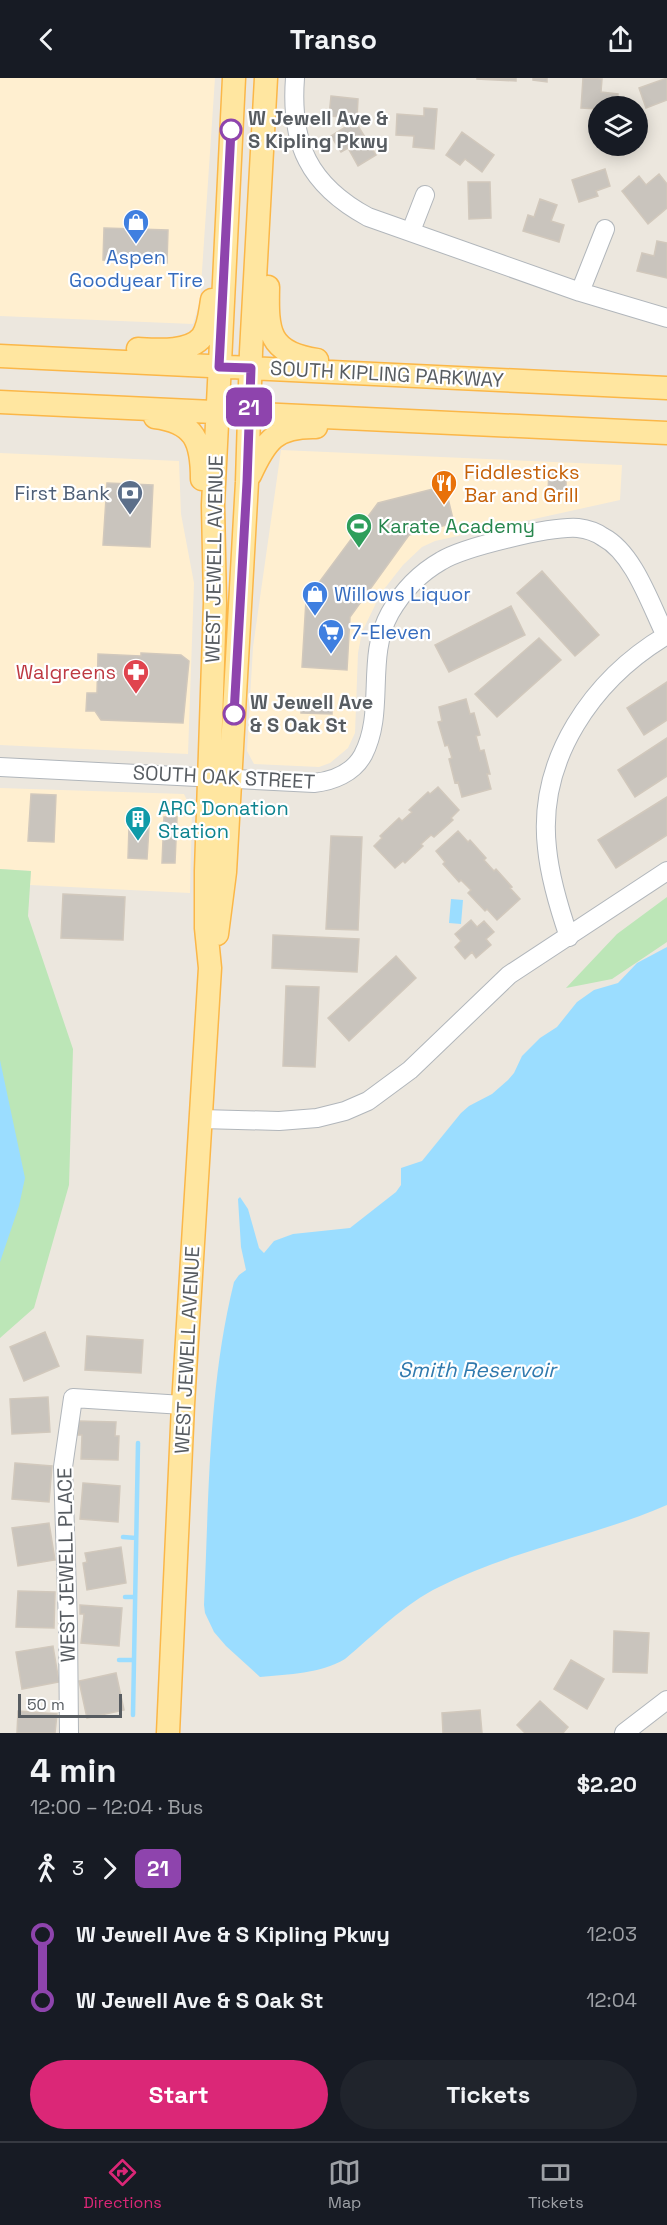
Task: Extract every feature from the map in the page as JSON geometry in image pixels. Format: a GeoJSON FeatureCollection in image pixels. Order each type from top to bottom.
{"type":"FeatureCollection","features":[{"type":"Feature","properties":{"kind":"main road","name":"WEST JEWELL AVENUE"},"geometry":{"type":"LineString","coordinates":[[168,1733],[183,1405],[210,968],[223,898],[214,663],[213,505],[234,78]]}},
{"type":"Feature","properties":{"kind":"main road","name":"WEST JEWELL AVENUE"},"geometry":{"type":"LineString","coordinates":[[219,777],[247,482],[266,78]]}},
{"type":"Feature","properties":{"kind":"main road"},"geometry":{"type":"LineString","coordinates":[[260,191],[267,246],[270,329],[280,347],[296,357],[434,376]]}},
{"type":"Feature","properties":{"kind":"main road"},"geometry":{"type":"LineString","coordinates":[[46,358],[65,347],[160,350],[197,341],[202,336],[208,322],[225,237]]}},
{"type":"Feature","properties":{"kind":"main road","name":"SOUTH KIPLING PARKWAY"},"geometry":{"type":"LineString","coordinates":[[0,356],[667,388]]}},
{"type":"Feature","properties":{"kind":"main road"},"geometry":{"type":"LineString","coordinates":[[0,402],[667,434]]}},
{"type":"Feature","properties":{"kind":"main road"},"geometry":{"type":"LineString","coordinates":[[46,405],[160,418],[173,421],[191,431],[197,440],[200,452],[206,541],[214,581]]}},
{"type":"Feature","properties":{"kind":"main road"},"geometry":{"type":"LineString","coordinates":[[247,482],[267,444],[279,433],[290,429],[372,428],[441,422]]}},
{"type":"Feature","properties":{"kind":"street"},"geometry":{"type":"LineString","coordinates":[[295,78],[295,117],[303,151],[319,180],[329,191],[354,209],[368,217],[580,292],[667,318]]}},
{"type":"Feature","properties":{"kind":"street"},"geometry":{"type":"LineString","coordinates":[[411,231],[424,195]]}},
{"type":"Feature","properties":{"kind":"street"},"geometry":{"type":"LineString","coordinates":[[580,292],[605,229]]}},
{"type":"Feature","properties":{"kind":"street","name":"SOUTH OAK STREET"},"geometry":{"type":"LineString","coordinates":[[0,767],[324,782],[345,773],[356,765],[362,756],[370,732],[380,637],[391,612],[408,588],[441,561],[466,550],[568,528],[579,528],[604,537],[624,555],[634,570],[666,635]]}},
{"type":"Feature","properties":{"kind":"street"},"geometry":{"type":"LineString","coordinates":[[569,937],[554,887],[546,846],[547,807],[555,769],[570,734],[602,688],[624,665],[666,635]]}},
{"type":"Feature","properties":{"kind":"street"},"geometry":{"type":"LineString","coordinates":[[201,1119],[279,1121],[317,1118],[345,1111],[368,1101],[410,1070],[509,975],[667,871]]}},
{"type":"Feature","properties":{"kind":"street","name":"WEST JEWELL PLACE"},"geometry":{"type":"LineString","coordinates":[[69,1733],[63,1467],[73,1398],[183,1405]]}},
{"type":"Feature","properties":{"kind":"street"},"geometry":{"type":"LineString","coordinates":[[624,1733],[667,1700]]}},
{"type":"Feature","properties":{"kind":"shaded area"},"geometry":{"type":"Polygon","coordinates":[[[0,78],[215,78],[200,301],[193,324],[0,316],[0,78]]]}},
{"type":"Feature","properties":{"kind":"shaded area"},"geometry":{"type":"Polygon","coordinates":[[[281,450],[622,465],[620,500],[435,541],[422,547],[403,565],[381,593],[362,632],[358,653],[355,733],[348,748],[330,763],[319,767],[254,764],[247,751],[253,647],[281,450]]]}},
{"type":"Feature","properties":{"kind":"shaded area"},"geometry":{"type":"Polygon","coordinates":[[[0,453],[179,461],[181,514],[194,583],[188,754],[0,745],[0,453]]]}},
{"type":"Feature","properties":{"kind":"shaded area"},"geometry":{"type":"Polygon","coordinates":[[[0,788],[184,794],[192,811],[190,893],[30,885],[31,871],[0,869],[0,788]]]}},
{"type":"Feature","properties":{"kind":"green space"},"geometry":{"type":"Polygon","coordinates":[[[0,869],[31,871],[28,916],[73,1049],[69,1185],[34,1308],[0,1338],[0,869]]]}},
{"type":"Feature","properties":{"kind":"green space"},"geometry":{"type":"Polygon","coordinates":[[[667,897],[667,942],[612,979],[566,988],[617,934],[667,897]]]}},
{"type":"Feature","properties":{"kind":"water"},"geometry":{"type":"Polygon","coordinates":[[[451,899],[463,900],[461,924],[449,923],[451,899]]]}},
{"type":"Feature","properties":{"kind":"water","name":"Smith Reservoir"},"geometry":{"type":"Polygon","coordinates":[[[667,947],[667,1505],[466,1574],[426,1594],[345,1659],[335,1664],[304,1672],[260,1677],[214,1632],[205,1613],[204,1605],[211,1442],[219,1362],[234,1282],[246,1270],[241,1247],[238,1199],[240,1197],[248,1209],[259,1248],[264,1253],[274,1241],[293,1234],[350,1228],[396,1192],[401,1185],[401,1168],[422,1161],[461,1113],[492,1094],[508,1080],[522,1056],[540,1038],[557,1027],[577,1002],[594,990],[618,983],[637,963],[667,947]]]}},
{"type":"Feature","properties":{"kind":"water"},"geometry":{"type":"Polygon","coordinates":[[[0,1060],[25,1178],[19,1206],[0,1262],[0,1060]]]}},
{"type":"Feature","properties":{"kind":"building"},"geometry":{"type":"Polygon","coordinates":[[[516,78],[516,81],[477,79],[516,78]]]}},
{"type":"Feature","properties":{"kind":"building"},"geometry":{"type":"Polygon","coordinates":[[[533,78],[547,78],[547,82],[533,80],[533,78]]]}},
{"type":"Feature","properties":{"kind":"building"},"geometry":{"type":"Polygon","coordinates":[[[583,78],[602,79],[601,92],[618,94],[618,96],[588,96],[588,108],[581,108],[583,78]]]}},
{"type":"Feature","properties":{"kind":"building"},"geometry":{"type":"Polygon","coordinates":[[[667,78],[667,100],[648,107],[648,96],[642,96],[639,88],[667,78]]]}},
{"type":"Feature","properties":{"kind":"building"},"geometry":{"type":"Polygon","coordinates":[[[331,96],[358,99],[357,118],[329,116],[331,96]]]}},
{"type":"Feature","properties":{"kind":"building"},"geometry":{"type":"Polygon","coordinates":[[[424,108],[437,109],[434,149],[413,147],[414,136],[396,135],[397,114],[424,116],[424,108]]]}},
{"type":"Feature","properties":{"kind":"building"},"geometry":{"type":"Polygon","coordinates":[[[355,121],[376,155],[358,166],[348,148],[341,152],[331,136],[355,121]]]}},
{"type":"Feature","properties":{"kind":"building"},"geometry":{"type":"Polygon","coordinates":[[[462,132],[494,155],[482,172],[465,159],[460,165],[446,155],[462,132]]]}},
{"type":"Feature","properties":{"kind":"building"},"geometry":{"type":"Polygon","coordinates":[[[605,169],[610,186],[596,191],[598,196],[579,202],[572,180],[605,169]]]}},
{"type":"Feature","properties":{"kind":"building"},"geometry":{"type":"Polygon","coordinates":[[[659,174],[667,184],[667,208],[648,224],[622,191],[639,176],[646,185],[659,174]]]}},
{"type":"Feature","properties":{"kind":"building"},"geometry":{"type":"Polygon","coordinates":[[[468,182],[490,182],[491,218],[469,219],[468,182]]]}},
{"type":"Feature","properties":{"kind":"building"},"geometry":{"type":"Polygon","coordinates":[[[540,199],[557,205],[551,221],[564,225],[559,242],[523,231],[528,215],[534,217],[540,199]]]}},
{"type":"Feature","properties":{"kind":"building","name":"Aspen Goodyear Tire"},"geometry":{"type":"Polygon","coordinates":[[[104,228],[168,230],[167,263],[103,260],[104,228]]]}},
{"type":"Feature","properties":{"kind":"building"},"geometry":{"type":"Polygon","coordinates":[[[657,241],[667,243],[667,278],[637,271],[642,253],[654,256],[657,241]]]}},
{"type":"Feature","properties":{"kind":"building"},"geometry":{"type":"Polygon","coordinates":[[[549,469],[566,470],[566,494],[548,493],[549,469]]]}},
{"type":"Feature","properties":{"kind":"building"},"geometry":{"type":"Polygon","coordinates":[[[107,483],[153,485],[150,547],[103,545],[107,483]]]}},
{"type":"Feature","properties":{"kind":"building"},"geometry":{"type":"Polygon","coordinates":[[[445,486],[454,523],[409,535],[350,617],[347,670],[302,667],[306,600],[378,503],[445,486]]]}},
{"type":"Feature","properties":{"kind":"building"},"geometry":{"type":"Polygon","coordinates":[[[542,571],[599,635],[575,656],[517,593],[542,571]]]}},
{"type":"Feature","properties":{"kind":"building"},"geometry":{"type":"Polygon","coordinates":[[[511,606],[525,635],[449,672],[435,645],[511,606]]]}},
{"type":"Feature","properties":{"kind":"building"},"geometry":{"type":"Polygon","coordinates":[[[539,638],[561,660],[497,717],[475,694],[539,638]]]}},
{"type":"Feature","properties":{"kind":"building","name":"Walgreens"},"geometry":{"type":"Polygon","coordinates":[[[141,653],[181,655],[189,661],[183,723],[101,720],[95,711],[86,711],[87,693],[97,693],[98,654],[141,656],[141,653]]]}},
{"type":"Feature","properties":{"kind":"building"},"geometry":{"type":"Polygon","coordinates":[[[667,682],[667,720],[644,735],[627,708],[667,682]]]}},
{"type":"Feature","properties":{"kind":"building"},"geometry":{"type":"Polygon","coordinates":[[[466,699],[470,714],[474,713],[480,735],[476,736],[480,751],[484,750],[491,789],[462,797],[458,782],[455,783],[448,745],[445,746],[438,722],[442,721],[439,707],[466,699]]]}},
{"type":"Feature","properties":{"kind":"building"},"geometry":{"type":"Polygon","coordinates":[[[301,701],[332,702],[332,714],[301,713],[301,701]]]}},
{"type":"Feature","properties":{"kind":"building"},"geometry":{"type":"Polygon","coordinates":[[[667,738],[667,776],[635,797],[618,770],[667,738]]]}},
{"type":"Feature","properties":{"kind":"building"},"geometry":{"type":"Polygon","coordinates":[[[438,787],[459,810],[451,818],[453,820],[434,837],[431,835],[405,863],[403,861],[395,868],[374,846],[382,838],[380,836],[399,818],[402,821],[412,812],[409,810],[428,792],[430,794],[438,787]]]}},
{"type":"Feature","properties":{"kind":"building"},"geometry":{"type":"Polygon","coordinates":[[[31,794],[56,795],[54,842],[28,841],[31,794]]]}},
{"type":"Feature","properties":{"kind":"building"},"geometry":{"type":"Polygon","coordinates":[[[667,797],[667,835],[616,868],[598,840],[667,797]]]}},
{"type":"Feature","properties":{"kind":"building"},"geometry":{"type":"Polygon","coordinates":[[[164,817],[177,817],[175,863],[162,863],[164,817]]]}},
{"type":"Feature","properties":{"kind":"building","name":"ARC Donation Station"},"geometry":{"type":"Polygon","coordinates":[[[129,826],[149,827],[147,859],[128,858],[129,826]]]}},
{"type":"Feature","properties":{"kind":"building"},"geometry":{"type":"Polygon","coordinates":[[[458,831],[468,842],[470,840],[486,858],[484,860],[494,871],[496,869],[520,899],[497,920],[468,893],[471,890],[461,880],[459,882],[443,864],[445,862],[436,851],[458,831]]]}},
{"type":"Feature","properties":{"kind":"building"},"geometry":{"type":"Polygon","coordinates":[[[331,836],[362,837],[358,930],[326,929],[331,836]]]}},
{"type":"Feature","properties":{"kind":"building"},"geometry":{"type":"Polygon","coordinates":[[[63,894],[125,897],[123,940],[61,938],[63,894]]]}},
{"type":"Feature","properties":{"kind":"building"},"geometry":{"type":"Polygon","coordinates":[[[471,920],[477,927],[484,921],[494,932],[486,939],[491,945],[476,958],[472,952],[465,959],[455,947],[461,941],[455,934],[471,920]]]}},
{"type":"Feature","properties":{"kind":"building"},"geometry":{"type":"Polygon","coordinates":[[[273,935],[359,939],[357,972],[272,968],[273,935]]]}},
{"type":"Feature","properties":{"kind":"building"},"geometry":{"type":"Polygon","coordinates":[[[396,956],[416,978],[349,1041],[328,1018],[396,956]]]}},
{"type":"Feature","properties":{"kind":"building"},"geometry":{"type":"Polygon","coordinates":[[[286,986],[319,987],[315,1067],[283,1066],[286,986]]]}},
{"type":"Feature","properties":{"kind":"building"},"geometry":{"type":"Polygon","coordinates":[[[45,1332],[59,1366],[24,1381],[10,1347],[45,1332]]]}},
{"type":"Feature","properties":{"kind":"building"},"geometry":{"type":"Polygon","coordinates":[[[87,1336],[143,1340],[141,1373],[85,1370],[87,1336]]]}},
{"type":"Feature","properties":{"kind":"building"},"geometry":{"type":"Polygon","coordinates":[[[48,1397],[50,1432],[12,1434],[10,1399],[48,1397]]]}},
{"type":"Feature","properties":{"kind":"building"},"geometry":{"type":"Polygon","coordinates":[[[78,1421],[116,1422],[115,1436],[119,1436],[118,1460],[81,1459],[82,1435],[78,1435],[78,1421]]]}},
{"type":"Feature","properties":{"kind":"building"},"geometry":{"type":"Polygon","coordinates":[[[15,1463],[52,1466],[49,1502],[12,1499],[15,1463]]]}},
{"type":"Feature","properties":{"kind":"building"},"geometry":{"type":"Polygon","coordinates":[[[83,1483],[120,1486],[118,1522],[80,1519],[83,1483]]]}},
{"type":"Feature","properties":{"kind":"building"},"geometry":{"type":"Polygon","coordinates":[[[49,1523],[55,1560],[18,1566],[12,1528],[49,1523]]]}},
{"type":"Feature","properties":{"kind":"building"},"geometry":{"type":"Polygon","coordinates":[[[121,1547],[126,1583],[87,1590],[83,1563],[87,1562],[85,1553],[121,1547]]]}},
{"type":"Feature","properties":{"kind":"building"},"geometry":{"type":"Polygon","coordinates":[[[18,1591],[55,1592],[54,1628],[16,1627],[18,1591]]]}},
{"type":"Feature","properties":{"kind":"building"},"geometry":{"type":"Polygon","coordinates":[[[80,1605],[122,1608],[119,1646],[81,1643],[84,1614],[80,1614],[80,1605]]]}},
{"type":"Feature","properties":{"kind":"building"},"geometry":{"type":"Polygon","coordinates":[[[614,1631],[649,1633],[647,1673],[613,1672],[614,1631]]]}},
{"type":"Feature","properties":{"kind":"building"},"geometry":{"type":"Polygon","coordinates":[[[53,1646],[59,1682],[22,1689],[16,1652],[53,1646]]]}},
{"type":"Feature","properties":{"kind":"building"},"geometry":{"type":"Polygon","coordinates":[[[571,1660],[604,1679],[587,1709],[554,1689],[571,1660]]]}},
{"type":"Feature","properties":{"kind":"building"},"geometry":{"type":"Polygon","coordinates":[[[116,1673],[124,1710],[87,1718],[79,1681],[116,1673]]]}},
{"type":"Feature","properties":{"kind":"building"},"geometry":{"type":"Polygon","coordinates":[[[540,1701],[568,1727],[563,1733],[525,1733],[517,1725],[540,1701]]]}},
{"type":"Feature","properties":{"kind":"building"},"geometry":{"type":"Polygon","coordinates":[[[480,1710],[482,1733],[443,1733],[442,1713],[480,1710]]]}},
{"type":"Feature","properties":{"kind":"building"},"geometry":{"type":"Polygon","coordinates":[[[18,1711],[57,1714],[55,1733],[17,1733],[18,1711]]]}},
{"type":"Feature","properties":{"kind":"waterway"},"geometry":{"type":"LineString","coordinates":[[133,1715],[138,1443]]}},
{"type":"Feature","properties":{"kind":"waterway"},"geometry":{"type":"LineString","coordinates":[[123,1537],[136,1538]]}},
{"type":"Feature","properties":{"kind":"waterway"},"geometry":{"type":"LineString","coordinates":[[125,1597],[135,1597]]}},
{"type":"Feature","properties":{"kind":"waterway"},"geometry":{"type":"LineString","coordinates":[[119,1660],[134,1660]]}},
{"type":"Feature","properties":{"kind":"bus line","name":"21"},"geometry":{"type":"LineString","coordinates":[[231,130],[219,367],[251,368],[234,714]]}},
{"type":"Feature","properties":{"kind":"place","name":"W Jewell Ave & S Kipling Pkwy"},"geometry":{"type":"Point","coordinates":[231,130]}},
{"type":"Feature","properties":{"kind":"place","name":"Aspen Goodyear Tire"},"geometry":{"type":"Point","coordinates":[136,245]}},
{"type":"Feature","properties":{"kind":"place","name":"Fiddlesticks Bar and Grill"},"geometry":{"type":"Point","coordinates":[444,506]}},
{"type":"Feature","properties":{"kind":"place","name":"First Bank"},"geometry":{"type":"Point","coordinates":[130,516]}},
{"type":"Feature","properties":{"kind":"place","name":"Karate Academy"},"geometry":{"type":"Point","coordinates":[359,549]}},
{"type":"Feature","properties":{"kind":"place","name":"Willows Liquor"},"geometry":{"type":"Point","coordinates":[315,617]}},
{"type":"Feature","properties":{"kind":"place","name":"7-Eleven"},"geometry":{"type":"Point","coordinates":[331,655]}},
{"type":"Feature","properties":{"kind":"place","name":"Walgreens"},"geometry":{"type":"Point","coordinates":[136,695]}},
{"type":"Feature","properties":{"kind":"place","name":"W Jewell Ave & S Oak St"},"geometry":{"type":"Point","coordinates":[234,714]}},
{"type":"Feature","properties":{"kind":"place","name":"ARC Donation Station"},"geometry":{"type":"Point","coordinates":[138,842]}}]}
